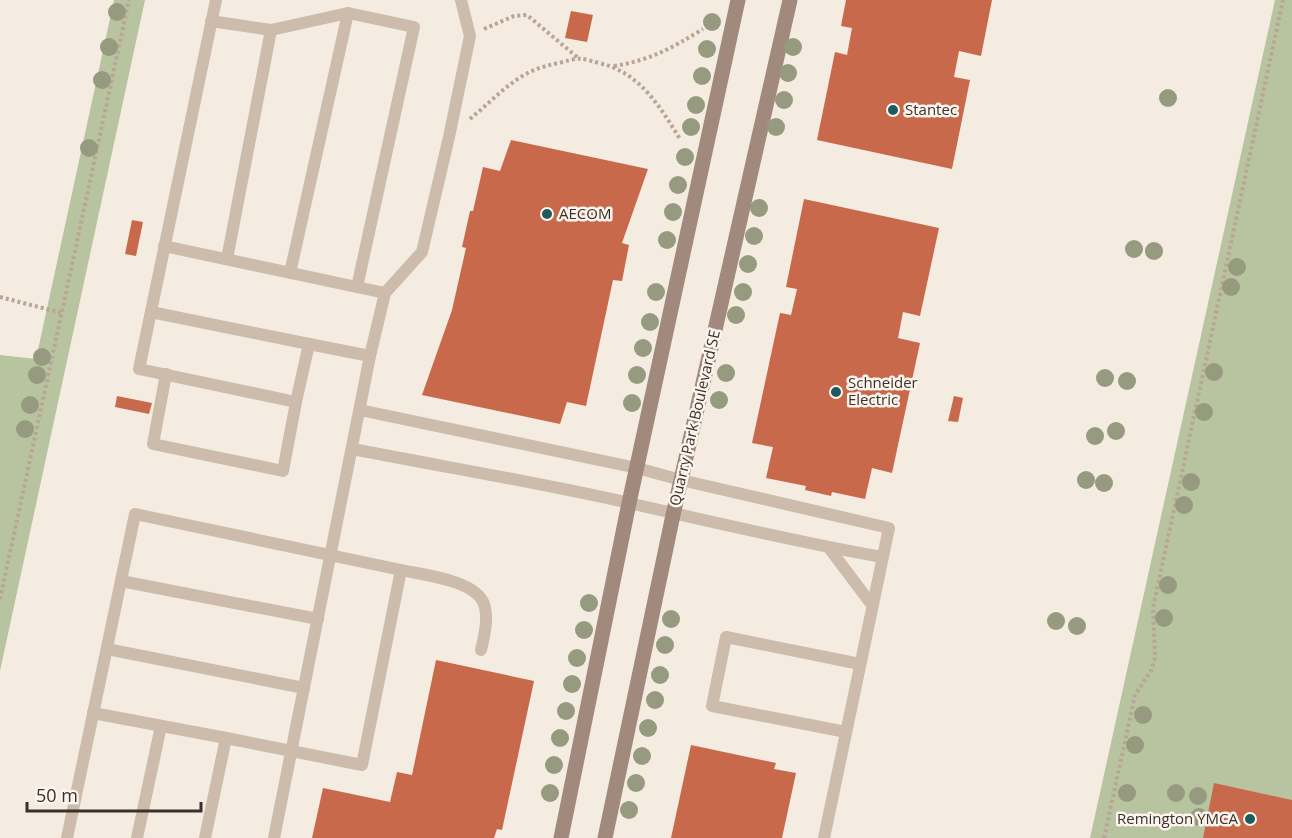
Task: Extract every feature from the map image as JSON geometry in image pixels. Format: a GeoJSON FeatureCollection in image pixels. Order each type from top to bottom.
{"type":"FeatureCollection","features":[{"type":"Feature","properties":{"kind":"main road"},"geometry":{"type":"LineString","coordinates":[[561,838],[629,503],[738,0]]}},
{"type":"Feature","properties":{"kind":"main road","name":"Quarry Park Boulevard SE"},"geometry":{"type":"LineString","coordinates":[[605,838],[673,515],[790,0]]}},
{"type":"Feature","properties":{"kind":"lane"},"geometry":{"type":"LineString","coordinates":[[216,0],[139,369],[296,402]]}},
{"type":"Feature","properties":{"kind":"lane"},"geometry":{"type":"LineString","coordinates":[[274,838],[370,356],[385,293],[422,252],[449,137],[470,36],[461,0]]}},
{"type":"Feature","properties":{"kind":"lane"},"geometry":{"type":"LineString","coordinates":[[211,21],[271,30],[348,13],[414,27],[357,287]]}},
{"type":"Feature","properties":{"kind":"lane"},"geometry":{"type":"LineString","coordinates":[[290,273],[348,13]]}},
{"type":"Feature","properties":{"kind":"lane"},"geometry":{"type":"LineString","coordinates":[[227,259],[271,30]]}},
{"type":"Feature","properties":{"kind":"lane"},"geometry":{"type":"LineString","coordinates":[[164,246],[385,293]]}},
{"type":"Feature","properties":{"kind":"lane"},"geometry":{"type":"LineString","coordinates":[[151,312],[370,356]]}},
{"type":"Feature","properties":{"kind":"lane"},"geometry":{"type":"LineString","coordinates":[[166,374],[153,444],[283,471],[309,344]]}},
{"type":"Feature","properties":{"kind":"lane"},"geometry":{"type":"LineString","coordinates":[[360,410],[637,468],[889,528],[824,838]]}},
{"type":"Feature","properties":{"kind":"lane"},"geometry":{"type":"LineString","coordinates":[[352,448],[629,503],[673,515],[829,548],[882,556]]}},
{"type":"Feature","properties":{"kind":"lane"},"geometry":{"type":"LineString","coordinates":[[67,838],[135,514],[461,584],[476,591],[484,605],[486,629],[481,650]]}},
{"type":"Feature","properties":{"kind":"lane"},"geometry":{"type":"LineString","coordinates":[[829,548],[872,605]]}},
{"type":"Feature","properties":{"kind":"lane"},"geometry":{"type":"LineString","coordinates":[[93,713],[362,765],[401,570]]}},
{"type":"Feature","properties":{"kind":"lane"},"geometry":{"type":"LineString","coordinates":[[121,581],[318,619]]}},
{"type":"Feature","properties":{"kind":"lane"},"geometry":{"type":"LineString","coordinates":[[846,732],[712,706],[726,637],[860,664]]}},
{"type":"Feature","properties":{"kind":"lane"},"geometry":{"type":"LineString","coordinates":[[107,649],[304,688]]}},
{"type":"Feature","properties":{"kind":"lane"},"geometry":{"type":"LineString","coordinates":[[137,838],[161,726]]}},
{"type":"Feature","properties":{"kind":"lane"},"geometry":{"type":"LineString","coordinates":[[205,838],[226,738]]}},
{"type":"Feature","properties":{"kind":"path"},"geometry":{"type":"LineString","coordinates":[[0,599],[129,0]]}},
{"type":"Feature","properties":{"kind":"path"},"geometry":{"type":"LineString","coordinates":[[1104,838],[1135,695],[1155,658],[1153,608],[1283,0]]}},
{"type":"Feature","properties":{"kind":"path"},"geometry":{"type":"LineString","coordinates":[[470,36],[514,16],[527,15],[577,57],[613,66],[644,87],[658,104],[680,139]]}},
{"type":"Feature","properties":{"kind":"path"},"geometry":{"type":"LineString","coordinates":[[613,66],[652,57],[677,46],[703,29]]}},
{"type":"Feature","properties":{"kind":"path"},"geometry":{"type":"LineString","coordinates":[[449,137],[502,91],[525,75],[550,64],[577,57]]}},
{"type":"Feature","properties":{"kind":"path"},"geometry":{"type":"LineString","coordinates":[[0,297],[62,313]]}},
{"type":"Feature","properties":{"kind":"green space"},"geometry":{"type":"Polygon","coordinates":[[[114,0],[145,0],[0,671],[0,355],[36,359],[114,0]]]}},
{"type":"Feature","properties":{"kind":"green space"},"geometry":{"type":"Polygon","coordinates":[[[1275,0],[1292,0],[1292,838],[1090,838],[1275,0]]]}},
{"type":"Feature","properties":{"kind":"building","name":"Stantec"},"geometry":{"type":"Polygon","coordinates":[[[846,0],[992,0],[981,56],[959,51],[954,77],[970,80],[952,169],[817,140],[835,52],[847,55],[852,28],[841,26],[846,0]]]}},
{"type":"Feature","properties":{"kind":"building"},"geometry":{"type":"Polygon","coordinates":[[[571,11],[593,15],[587,42],[565,38],[571,11]]]}},
{"type":"Feature","properties":{"kind":"building"},"geometry":{"type":"Polygon","coordinates":[[[511,140],[648,169],[622,243],[629,245],[622,281],[613,280],[586,406],[567,402],[560,424],[422,395],[452,310],[466,248],[462,247],[483,167],[500,171],[511,140]]]}},
{"type":"Feature","properties":{"kind":"building","name":"Schneider Electric"},"geometry":{"type":"Polygon","coordinates":[[[804,199],[939,228],[920,316],[903,312],[898,338],[920,343],[892,473],[872,468],[865,499],[832,492],[831,496],[805,490],[806,486],[766,478],[773,447],[752,443],[780,313],[791,315],[797,289],[786,287],[804,199]]]}},
{"type":"Feature","properties":{"kind":"building"},"geometry":{"type":"Polygon","coordinates":[[[132,220],[143,222],[136,256],[125,254],[132,220]]]}},
{"type":"Feature","properties":{"kind":"building"},"geometry":{"type":"Polygon","coordinates":[[[117,396],[152,403],[149,414],[115,407],[117,396]]]}},
{"type":"Feature","properties":{"kind":"building"},"geometry":{"type":"Polygon","coordinates":[[[954,396],[963,398],[958,422],[948,421],[954,396]]]}},
{"type":"Feature","properties":{"kind":"building"},"geometry":{"type":"Polygon","coordinates":[[[436,660],[534,681],[502,830],[497,829],[494,838],[312,838],[323,788],[390,802],[397,772],[412,775],[436,660]]]}},
{"type":"Feature","properties":{"kind":"building"},"geometry":{"type":"Polygon","coordinates":[[[691,745],[776,763],[774,769],[796,773],[782,838],[671,838],[691,745]]]}},
{"type":"Feature","properties":{"kind":"building","name":"Remington YMCA"},"geometry":{"type":"Polygon","coordinates":[[[1214,783],[1292,800],[1292,838],[1203,838],[1214,783]]]}},
{"type":"Feature","properties":{"kind":"place","name":"Stantec"},"geometry":{"type":"Point","coordinates":[893,110]}},
{"type":"Feature","properties":{"kind":"place","name":"AECOM"},"geometry":{"type":"Point","coordinates":[547,214]}},
{"type":"Feature","properties":{"kind":"place","name":"Schneider Electric"},"geometry":{"type":"Point","coordinates":[836,392]}},
{"type":"Feature","properties":{"kind":"place","name":"Remington YMCA"},"geometry":{"type":"Point","coordinates":[1250,819]}}]}
